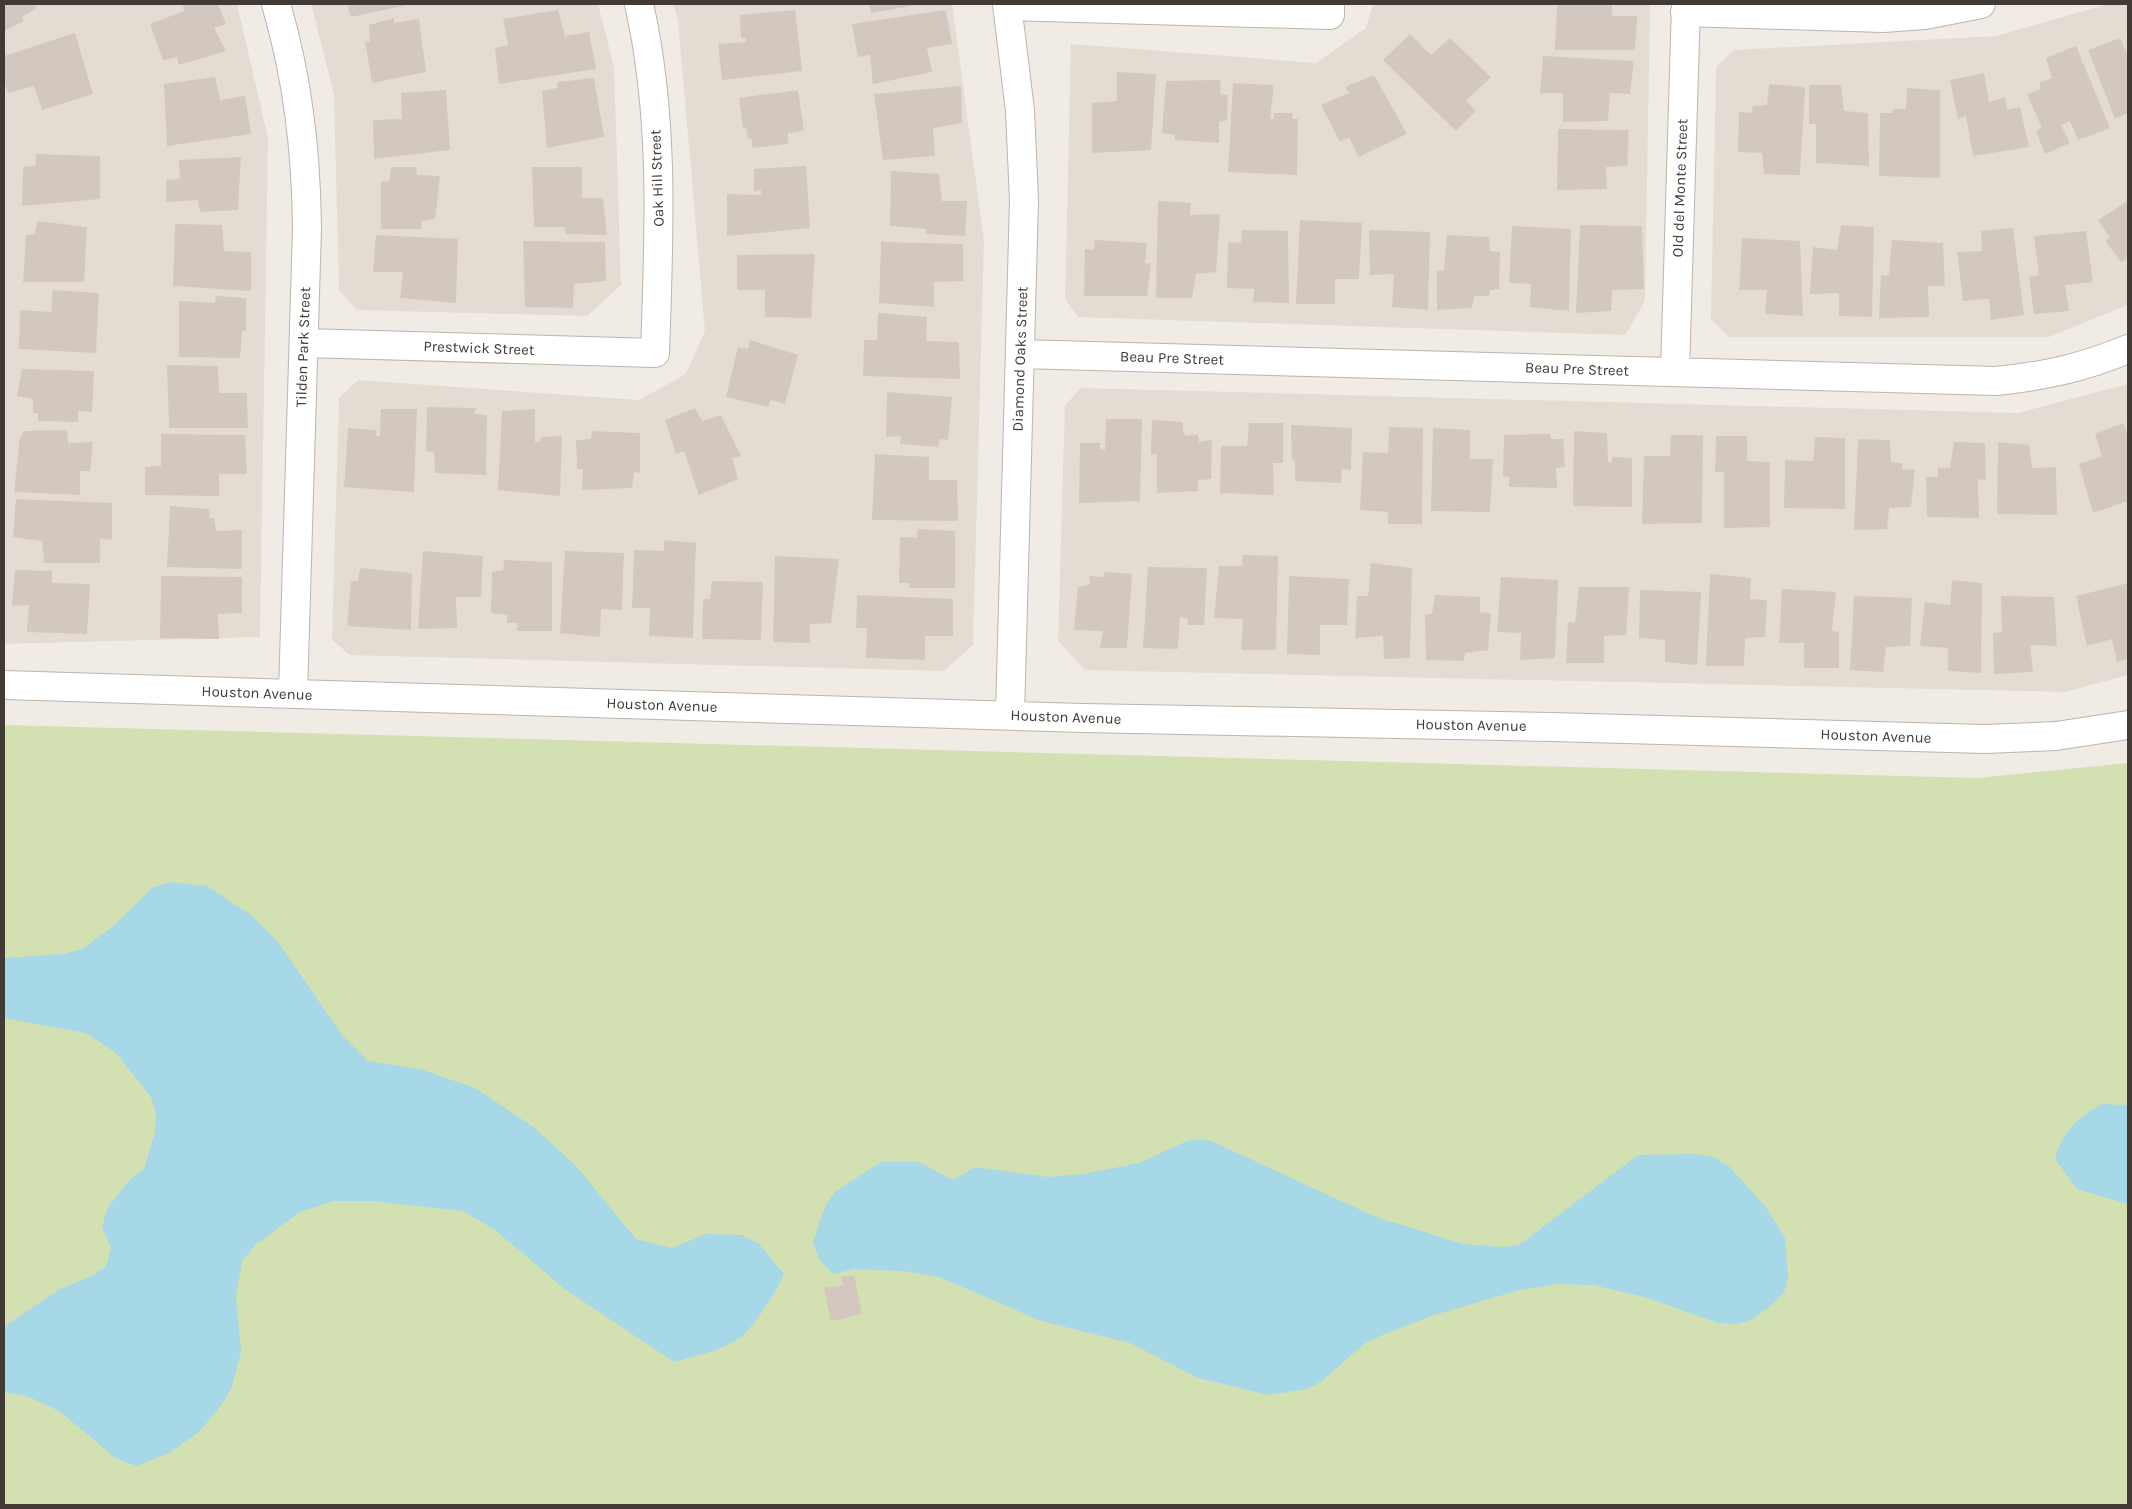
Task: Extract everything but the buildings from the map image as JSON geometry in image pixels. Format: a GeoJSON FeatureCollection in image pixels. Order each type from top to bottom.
{"type":"FeatureCollection","features":[{"type":"Feature","properties":{"kind":"street","name":"Tilden Park Street"},"geometry":{"type":"LineString","coordinates":[[276,4],[287,42],[301,117],[307,228],[293,694]]}},
{"type":"Feature","properties":{"kind":"street","name":"Oak Hill Street"},"geometry":{"type":"LineString","coordinates":[[639,4],[657,130],[659,211],[655,353]]}},
{"type":"Feature","properties":{"kind":"street"},"geometry":{"type":"LineString","coordinates":[[1685,8],[1883,18],[1925,15],[1981,4]]}},
{"type":"Feature","properties":{"kind":"street"},"geometry":{"type":"LineString","coordinates":[[1007,5],[1330,10]]}},
{"type":"Feature","properties":{"kind":"street","name":"Diamond Oaks Street"},"geometry":{"type":"LineString","coordinates":[[1007,5],[1020,111],[1024,200],[1010,715]]}},
{"type":"Feature","properties":{"kind":"street","name":"Old del Monte Street"},"geometry":{"type":"LineString","coordinates":[[1675,372],[1685,8]]}},
{"type":"Feature","properties":{"kind":"street","name":"Prestwick Street"},"geometry":{"type":"LineString","coordinates":[[304,343],[655,353]]}},
{"type":"Feature","properties":{"kind":"street","name":"Beau Pre Street"},"geometry":{"type":"LineString","coordinates":[[1021,354],[1996,381],[2052,374],[2088,365],[2128,350]]}},
{"type":"Feature","properties":{"kind":"street","name":"Houston Avenue"},"geometry":{"type":"LineString","coordinates":[[4,685],[1010,715],[1985,739],[2056,736],[2128,725]]}},
{"type":"Feature","properties":{"kind":"shaded area"},"geometry":{"type":"Polygon","coordinates":[[[4,4],[237,4],[268,138],[260,637],[4,644],[4,4]]]}},
{"type":"Feature","properties":{"kind":"shaded area"},"geometry":{"type":"Polygon","coordinates":[[[311,4],[598,4],[614,67],[621,285],[587,316],[357,310],[339,290],[334,95],[311,4]]]}},
{"type":"Feature","properties":{"kind":"shaded area"},"geometry":{"type":"Polygon","coordinates":[[[673,4],[952,4],[984,241],[973,645],[944,671],[350,655],[332,640],[339,398],[358,380],[639,400],[686,374],[705,331],[678,20],[673,4]]]}},
{"type":"Feature","properties":{"kind":"shaded area"},"geometry":{"type":"Polygon","coordinates":[[[1373,4],[1650,4],[1645,301],[1625,335],[1078,317],[1065,299],[1071,44],[1316,63],[1366,28],[1373,4]]]}},
{"type":"Feature","properties":{"kind":"shaded area"},"geometry":{"type":"Polygon","coordinates":[[[2108,4],[2128,4],[2128,305],[2049,337],[1729,337],[1711,319],[1716,67],[1734,50],[1996,36],[2108,4]]]}},
{"type":"Feature","properties":{"kind":"shaded area"},"geometry":{"type":"Polygon","coordinates":[[[2128,384],[2128,675],[2065,692],[1085,670],[1058,641],[1065,406],[1080,388],[2018,413],[2128,384]]]}},
{"type":"Feature","properties":{"kind":"green space"},"geometry":{"type":"Polygon","coordinates":[[[4,725],[1977,778],[2128,763],[2128,1505],[4,1505],[4,725]]]}},
{"type":"Feature","properties":{"kind":"water"},"geometry":{"type":"Polygon","coordinates":[[[169,882],[207,886],[252,916],[278,942],[342,1035],[368,1061],[423,1070],[475,1088],[535,1128],[577,1167],[636,1239],[672,1248],[706,1234],[742,1235],[759,1244],[784,1274],[760,1315],[743,1335],[728,1345],[674,1362],[566,1290],[495,1230],[463,1211],[372,1201],[334,1201],[300,1212],[255,1245],[242,1261],[236,1296],[241,1352],[232,1386],[223,1403],[199,1432],[169,1453],[137,1466],[117,1459],[59,1411],[27,1396],[4,1392],[4,1327],[58,1290],[92,1276],[106,1266],[111,1248],[102,1227],[107,1209],[130,1179],[144,1169],[155,1132],[156,1114],[151,1097],[116,1053],[86,1033],[4,1018],[4,958],[64,954],[82,949],[111,928],[152,888],[169,882]]]}},
{"type":"Feature","properties":{"kind":"water"},"geometry":{"type":"Polygon","coordinates":[[[2102,1104],[2128,1105],[2128,1204],[2077,1189],[2055,1159],[2062,1141],[2072,1126],[2102,1104]]]}},
{"type":"Feature","properties":{"kind":"water"},"geometry":{"type":"Polygon","coordinates":[[[1189,1140],[1209,1140],[1376,1217],[1463,1244],[1503,1247],[1519,1245],[1638,1155],[1693,1154],[1713,1157],[1729,1166],[1765,1206],[1785,1237],[1788,1276],[1784,1293],[1753,1319],[1737,1324],[1718,1323],[1648,1298],[1593,1285],[1558,1284],[1520,1290],[1431,1316],[1380,1336],[1364,1344],[1322,1381],[1307,1389],[1269,1395],[1198,1378],[1130,1343],[1041,1321],[939,1277],[904,1271],[855,1269],[833,1274],[819,1259],[813,1242],[825,1206],[836,1191],[881,1162],[919,1162],[953,1180],[975,1167],[1048,1177],[1084,1174],[1139,1163],[1189,1140]]]}}]}
